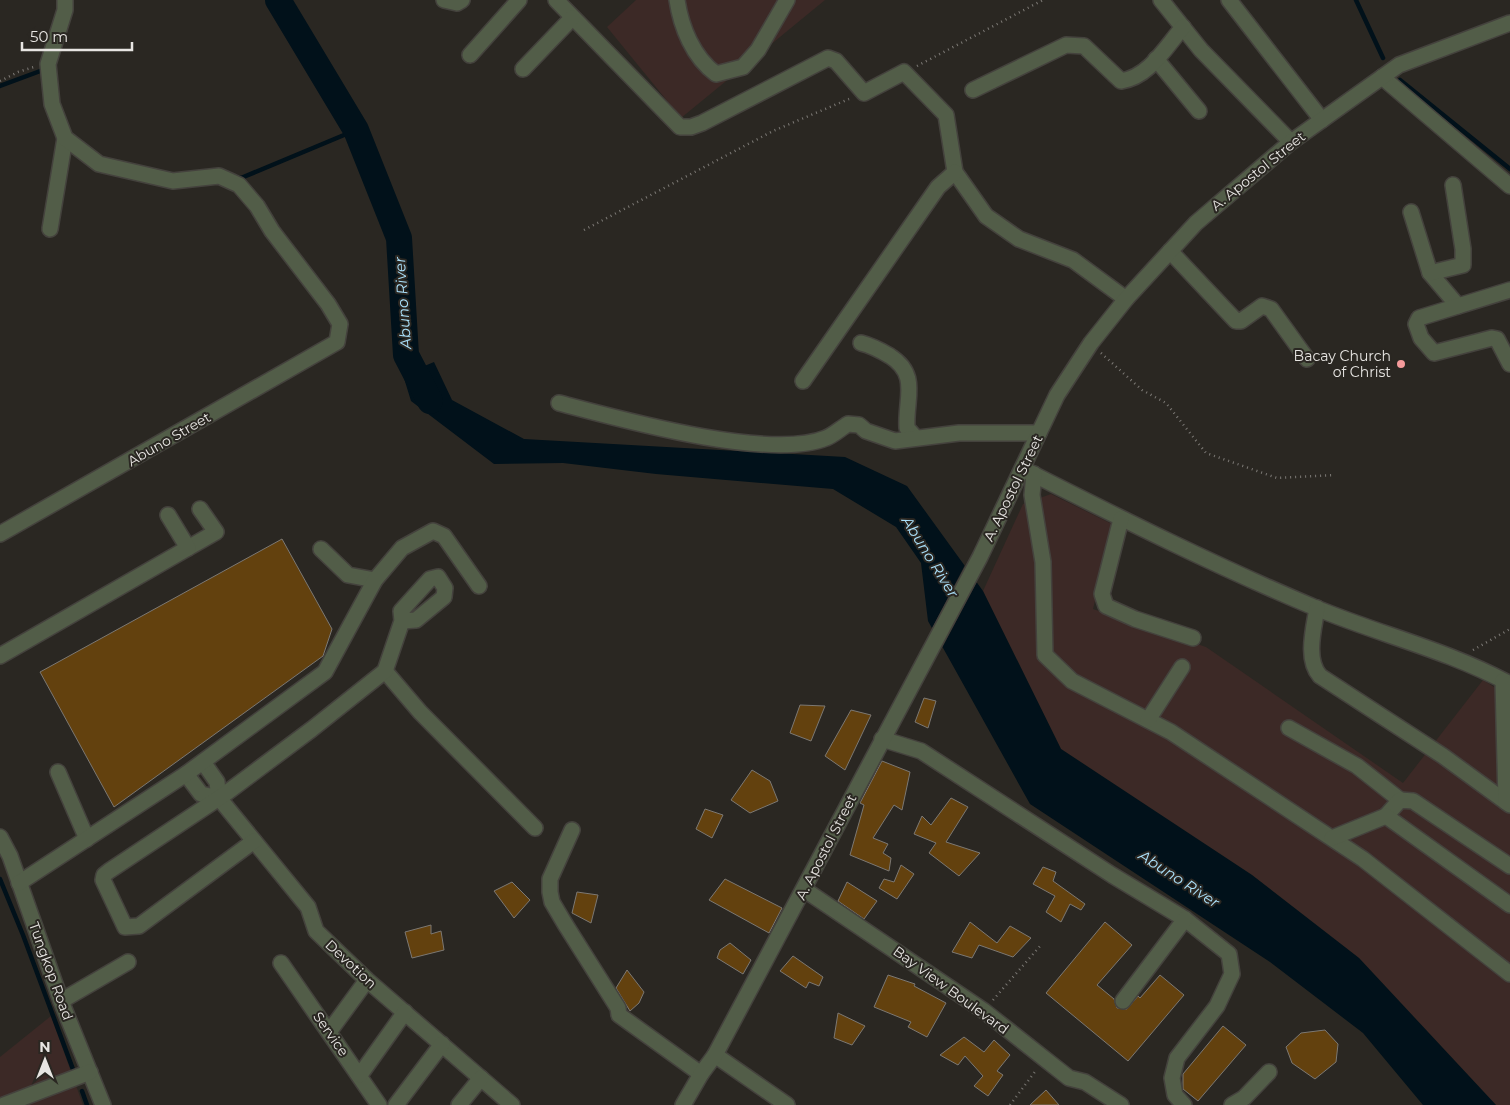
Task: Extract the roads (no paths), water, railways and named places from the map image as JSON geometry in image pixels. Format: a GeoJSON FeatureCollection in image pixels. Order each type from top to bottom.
{"type":"FeatureCollection","features":[{"type":"Feature","properties":{"kind":"street"},"geometry":{"type":"LineString","coordinates":[[50,229],[65,138],[52,104],[48,64],[65,10],[65,0]]}},
{"type":"Feature","properties":{"kind":"street"},"geometry":{"type":"LineString","coordinates":[[444,0],[457,3],[462,0]]}},
{"type":"Feature","properties":{"kind":"street"},"geometry":{"type":"LineString","coordinates":[[470,55],[519,0]]}},
{"type":"Feature","properties":{"kind":"street"},"geometry":{"type":"LineString","coordinates":[[556,0],[680,127],[691,127],[702,123],[828,58],[836,61],[864,93],[904,72],[946,115],[955,172],[986,216],[1019,239],[1073,260],[1126,299]]}},
{"type":"Feature","properties":{"kind":"street"},"geometry":{"type":"LineString","coordinates":[[677,0],[681,25],[705,66],[716,74],[744,67],[758,50],[787,0]]}},
{"type":"Feature","properties":{"kind":"street"},"geometry":{"type":"LineString","coordinates":[[1161,0],[1201,50],[1291,142]]}},
{"type":"Feature","properties":{"kind":"street"},"geometry":{"type":"LineString","coordinates":[[1229,0],[1322,120]]}},
{"type":"Feature","properties":{"kind":"street"},"geometry":{"type":"LineString","coordinates":[[524,69],[572,18]]}},
{"type":"Feature","properties":{"kind":"street","name":"A. Apostol Street"},"geometry":{"type":"LineString","coordinates":[[683,1105],[700,1074],[715,1055],[805,890],[882,739],[1028,472],[1040,433],[1057,394],[1091,343],[1126,299],[1196,223],[1291,142],[1390,72],[1510,23]]}},
{"type":"Feature","properties":{"kind":"street"},"geometry":{"type":"LineString","coordinates":[[973,90],[1066,45],[1084,46],[1120,81],[1133,79],[1144,73],[1183,27]]}},
{"type":"Feature","properties":{"kind":"street"},"geometry":{"type":"LineString","coordinates":[[1156,59],[1199,111]]}},
{"type":"Feature","properties":{"kind":"street"},"geometry":{"type":"LineString","coordinates":[[1390,72],[1510,186]]}},
{"type":"Feature","properties":{"kind":"street","name":"Abuno Street"},"geometry":{"type":"LineString","coordinates":[[0,534],[337,342],[340,324],[328,304],[272,231],[258,206],[239,185],[219,176],[173,181],[99,164],[65,138]]}},
{"type":"Feature","properties":{"kind":"street"},"geometry":{"type":"LineString","coordinates":[[803,381],[938,186],[955,172]]}},
{"type":"Feature","properties":{"kind":"street"},"geometry":{"type":"LineString","coordinates":[[1430,273],[1463,266],[1463,249],[1453,185]]}},
{"type":"Feature","properties":{"kind":"street"},"geometry":{"type":"LineString","coordinates":[[1411,212],[1430,273],[1458,306]]}},
{"type":"Feature","properties":{"kind":"street"},"geometry":{"type":"LineString","coordinates":[[1170,251],[1236,321],[1241,321],[1262,306],[1271,309],[1307,359]]}},
{"type":"Feature","properties":{"kind":"street"},"geometry":{"type":"LineString","coordinates":[[1510,290],[1419,318],[1416,324],[1421,338],[1434,353],[1492,338],[1497,339],[1510,364]]}},
{"type":"Feature","properties":{"kind":"street"},"geometry":{"type":"LineString","coordinates":[[861,343],[874,346],[901,363],[908,378],[907,428],[916,438]]}},
{"type":"Feature","properties":{"kind":"street"},"geometry":{"type":"LineString","coordinates":[[559,402],[635,423],[755,444],[804,444],[827,438],[848,424],[859,425],[866,431],[895,441],[959,433],[1040,433]]}},
{"type":"Feature","properties":{"kind":"street"},"geometry":{"type":"LineString","coordinates":[[1028,472],[1121,519],[1317,608],[1459,659],[1507,683],[1508,804]]}},
{"type":"Feature","properties":{"kind":"street"},"geometry":{"type":"LineString","coordinates":[[1028,472],[1043,562],[1045,655],[1072,681],[1171,732],[1362,858],[1510,974]]}},
{"type":"Feature","properties":{"kind":"street"},"geometry":{"type":"LineString","coordinates":[[0,656],[216,532],[200,509]]}},
{"type":"Feature","properties":{"kind":"street"},"geometry":{"type":"LineString","coordinates":[[168,515],[188,548]]}},
{"type":"Feature","properties":{"kind":"street"},"geometry":{"type":"LineString","coordinates":[[1121,519],[1102,594],[1106,606],[1135,619],[1193,638]]}},
{"type":"Feature","properties":{"kind":"street"},"geometry":{"type":"LineString","coordinates":[[19,883],[186,774],[325,672],[375,580],[402,548],[433,531],[444,536],[479,586]]}},
{"type":"Feature","properties":{"kind":"street"},"geometry":{"type":"LineString","coordinates":[[321,549],[348,575],[375,580]]}},
{"type":"Feature","properties":{"kind":"street"},"geometry":{"type":"LineString","coordinates":[[1317,608],[1312,652],[1316,671],[1320,676],[1443,756],[1508,804]]}},
{"type":"Feature","properties":{"kind":"street"},"geometry":{"type":"LineString","coordinates":[[254,841],[140,926],[125,927],[102,880],[104,874],[219,798],[312,730],[385,671],[402,621]]}},
{"type":"Feature","properties":{"kind":"street"},"geometry":{"type":"LineString","coordinates":[[1148,720],[1182,668]]}},
{"type":"Feature","properties":{"kind":"street"},"geometry":{"type":"LineString","coordinates":[[385,671],[420,712],[535,828]]}},
{"type":"Feature","properties":{"kind":"street"},"geometry":{"type":"LineString","coordinates":[[1289,728],[1357,766],[1400,800],[1413,801],[1510,866]]}},
{"type":"Feature","properties":{"kind":"street"},"geometry":{"type":"LineString","coordinates":[[882,739],[921,751],[1112,875],[1185,919],[1229,954],[1232,974],[1217,1006],[1177,1058],[1172,1078],[1173,1087],[1175,1095],[1184,1105]]}},
{"type":"Feature","properties":{"kind":"street","name":"Devotion"},"geometry":{"type":"LineString","coordinates":[[203,762],[217,782],[219,798],[308,907],[316,932],[367,980],[512,1105]]}},
{"type":"Feature","properties":{"kind":"street"},"geometry":{"type":"LineString","coordinates":[[58,772],[87,839]]}},
{"type":"Feature","properties":{"kind":"street","name":"Devotion"},"geometry":{"type":"LineString","coordinates":[[186,774],[201,794],[219,798]]}},
{"type":"Feature","properties":{"kind":"street"},"geometry":{"type":"LineString","coordinates":[[1332,838],[1386,816],[1400,800]]}},
{"type":"Feature","properties":{"kind":"street"},"geometry":{"type":"LineString","coordinates":[[1386,816],[1510,905]]}},
{"type":"Feature","properties":{"kind":"street"},"geometry":{"type":"LineString","coordinates":[[572,830],[550,879],[552,902],[618,1008],[619,1014],[700,1074]]}},
{"type":"Feature","properties":{"kind":"street","name":"Tungkop Road"},"geometry":{"type":"LineString","coordinates":[[0,837],[10,856],[60,1001],[103,1105]]}},
{"type":"Feature","properties":{"kind":"street","name":"Bay View Boulevard"},"geometry":{"type":"LineString","coordinates":[[805,890],[984,1011],[1069,1078],[1085,1082],[1122,1105]]}},
{"type":"Feature","properties":{"kind":"street"},"geometry":{"type":"LineString","coordinates":[[1123,1001],[1185,919]]}},
{"type":"Feature","properties":{"kind":"street"},"geometry":{"type":"LineString","coordinates":[[60,1001],[128,962]]}},
{"type":"Feature","properties":{"kind":"street","name":"Service"},"geometry":{"type":"LineString","coordinates":[[282,963],[379,1105]]}},
{"type":"Feature","properties":{"kind":"street"},"geometry":{"type":"LineString","coordinates":[[329,1032],[367,980]]}},
{"type":"Feature","properties":{"kind":"street"},"geometry":{"type":"LineString","coordinates":[[360,1075],[404,1012]]}},
{"type":"Feature","properties":{"kind":"street"},"geometry":{"type":"LineString","coordinates":[[396,1105],[442,1044]]}},
{"type":"Feature","properties":{"kind":"street"},"geometry":{"type":"LineString","coordinates":[[715,1055],[787,1105]]}},
{"type":"Feature","properties":{"kind":"street"},"geometry":{"type":"LineString","coordinates":[[4,1105],[90,1072]]}},
{"type":"Feature","properties":{"kind":"street"},"geometry":{"type":"LineString","coordinates":[[1232,1105],[1244,1098],[1268,1072]]}},
{"type":"Feature","properties":{"kind":"street"},"geometry":{"type":"LineString","coordinates":[[459,1105],[480,1078]]}},
{"type":"Feature","properties":{"kind":"water"},"geometry":{"type":"Polygon","coordinates":[[[434,362],[452,400],[524,439],[845,457],[907,486],[983,591],[1061,749],[1252,875],[1359,958],[1496,1105],[1423,1105],[1363,1033],[1270,962],[1030,804],[928,621],[921,563],[896,527],[833,489],[656,474],[563,463],[494,464],[411,401],[403,375],[434,362]]]}},
{"type":"Feature","properties":{"kind":"waterway","name":"Abuno River"},"geometry":{"type":"LineString","coordinates":[[278,0],[356,130],[399,238],[406,355],[430,401]]}},
{"type":"Feature","properties":{"kind":"waterway"},"geometry":{"type":"LineString","coordinates":[[1356,0],[1383,58]]}},
{"type":"Feature","properties":{"kind":"waterway"},"geometry":{"type":"LineString","coordinates":[[0,86],[43,70],[44,73]]}},
{"type":"Feature","properties":{"kind":"waterway"},"geometry":{"type":"LineString","coordinates":[[1400,80],[1510,169]]}},
{"type":"Feature","properties":{"kind":"waterway"},"geometry":{"type":"LineString","coordinates":[[237,177],[241,178],[356,130]]}},
{"type":"Feature","properties":{"kind":"waterway"},"geometry":{"type":"LineString","coordinates":[[0,879],[74,1072]]}},
{"type":"Feature","properties":{"kind":"waterway"},"geometry":{"type":"LineString","coordinates":[[82,1091],[87,1105]]}},
{"type":"Feature","properties":{"kind":"place","name":"Bacay Church of Christ"},"geometry":{"type":"Point","coordinates":[1401,364]}}]}
